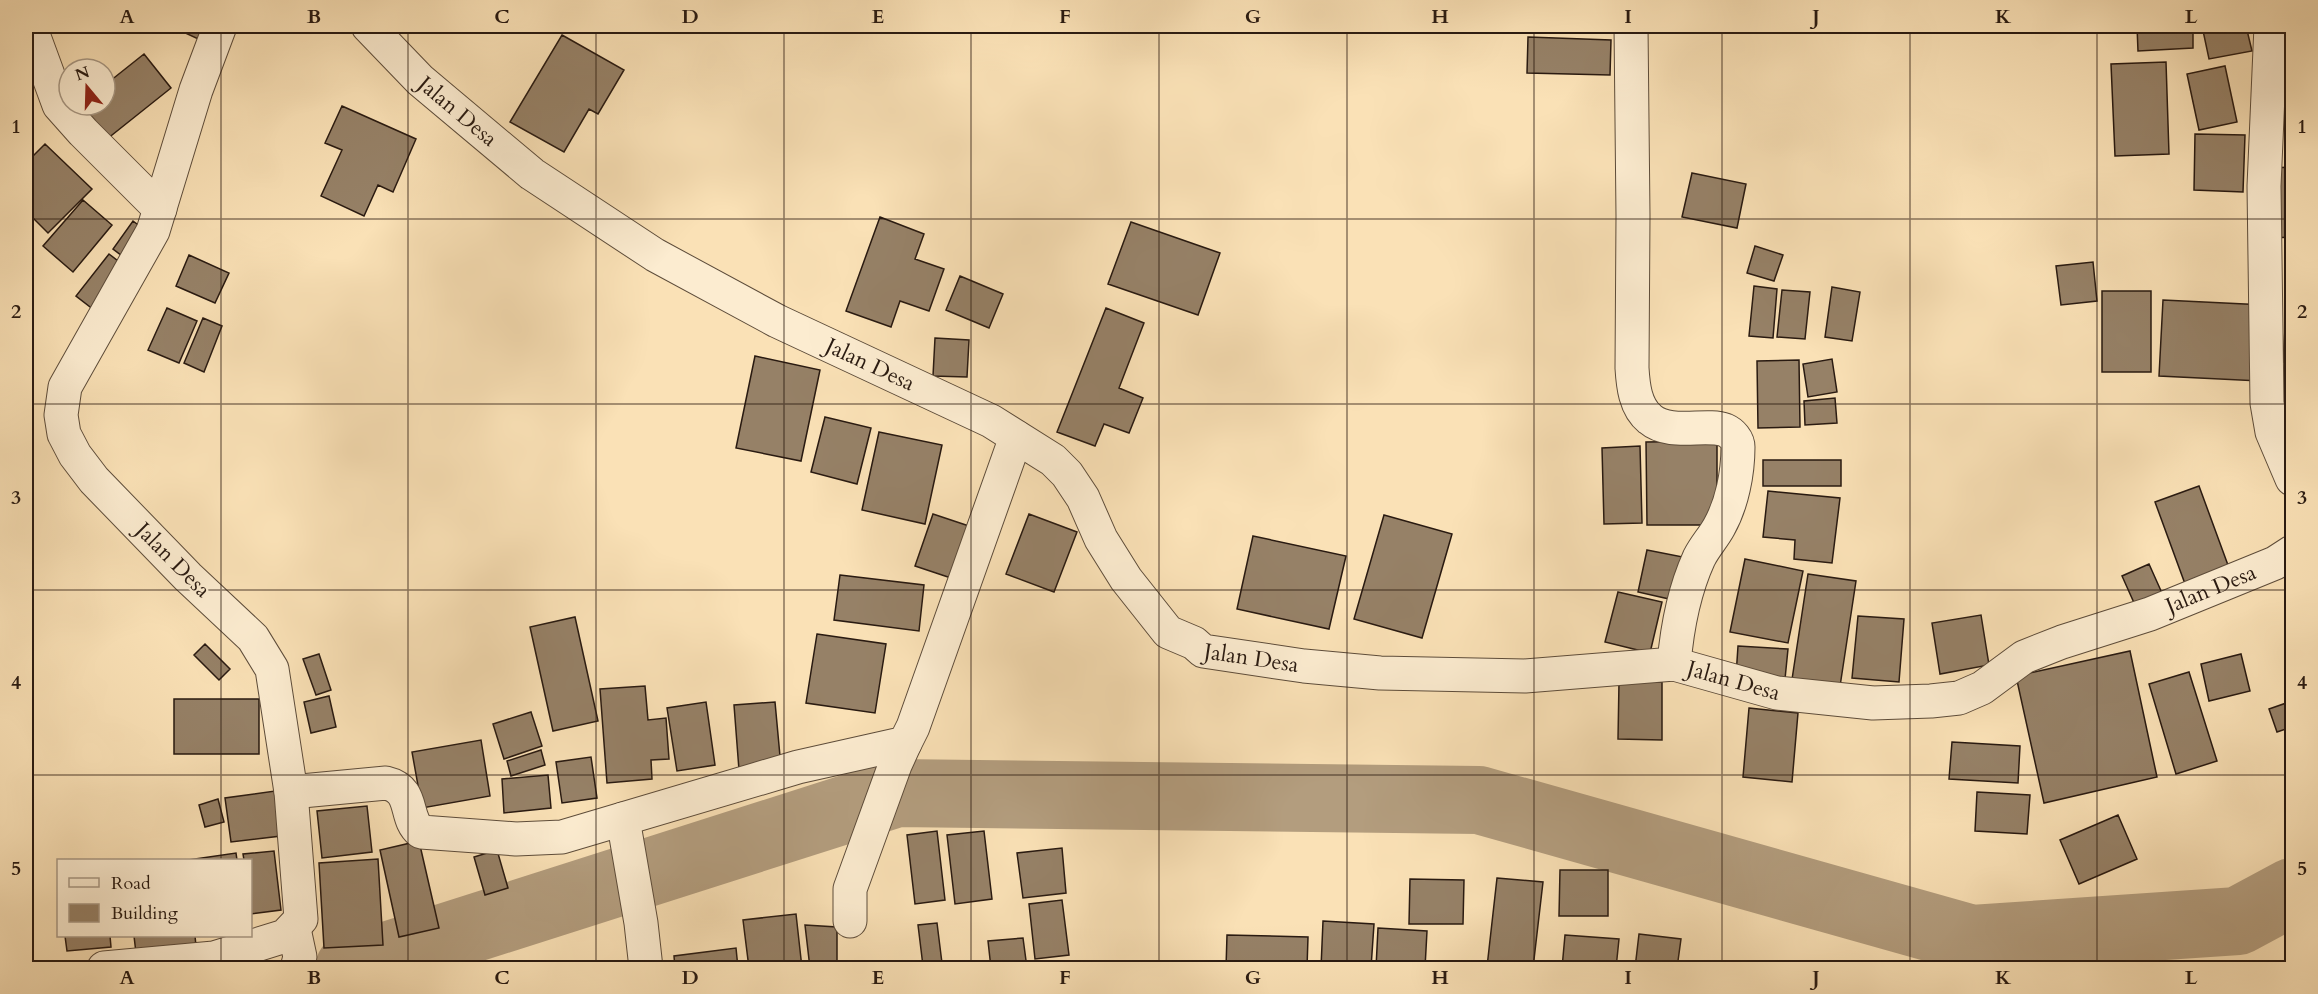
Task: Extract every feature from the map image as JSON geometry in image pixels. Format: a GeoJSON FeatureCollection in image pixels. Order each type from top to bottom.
{"type":"FeatureCollection","features":[{"type":"Feature","properties":{"kind":"street"},"geometry":{"type":"LineString","coordinates":[[30,26],[59,105],[160,208]]}},
{"type":"Feature","properties":{"kind":"street","name":"Jalan Desa"},"geometry":{"type":"LineString","coordinates":[[220,26],[196,90],[153,231],[65,387],[61,415],[64,434],[94,480],[188,577],[252,638],[265,654],[272,669],[291,792],[301,919],[297,952]]}},
{"type":"Feature","properties":{"kind":"street","name":"Jalan Desa"},"geometry":{"type":"LineString","coordinates":[[368,26],[420,80],[532,174],[655,255],[777,321],[991,421],[1053,460],[1067,474],[1083,498],[1101,539],[1126,579],[1168,632],[1194,643],[1203,651],[1304,666],[1380,674],[1525,676],[1674,664],[1777,693],[1873,703],[1959,698],[1982,688],[2024,657],[2062,642],[2150,614],[2275,563],[2292,552]]}},
{"type":"Feature","properties":{"kind":"street"},"geometry":{"type":"LineString","coordinates":[[1631,26],[1632,368],[1634,387],[1641,408],[1650,419],[1663,426],[1725,430],[1734,436],[1738,445],[1734,484],[1727,509],[1719,529],[1699,558],[1688,587],[1676,634],[1674,664]]}},
{"type":"Feature","properties":{"kind":"street"},"geometry":{"type":"LineString","coordinates":[[2271,26],[2264,186],[2267,402],[2272,432],[2292,479]]}},
{"type":"Feature","properties":{"kind":"street"},"geometry":{"type":"LineString","coordinates":[[850,921],[850,889],[858,862],[900,754],[913,727],[1016,437]]}},
{"type":"Feature","properties":{"kind":"street"},"geometry":{"type":"LineString","coordinates":[[291,792],[386,783],[395,785],[403,793],[410,806],[414,825],[421,832],[516,839],[562,837],[798,766],[900,754]]}},
{"type":"Feature","properties":{"kind":"street"},"geometry":{"type":"LineString","coordinates":[[623,819],[641,922],[646,969]]}},
{"type":"Feature","properties":{"kind":"street","name":"Jalan Desa"},"geometry":{"type":"LineString","coordinates":[[104,969],[214,958],[285,936],[297,952]]}},
{"type":"Feature","properties":{"kind":"building"},"geometry":{"type":"Polygon","coordinates":[[[186,26],[215,26],[207,43],[183,32],[186,26]]]}},
{"type":"Feature","properties":{"kind":"building"},"geometry":{"type":"Polygon","coordinates":[[[1530,26],[1606,26],[1606,32],[1530,26]]]}},
{"type":"Feature","properties":{"kind":"building"},"geometry":{"type":"Polygon","coordinates":[[[2137,26],[2193,26],[2193,48],[2138,51],[2137,26]]]}},
{"type":"Feature","properties":{"kind":"building"},"geometry":{"type":"Polygon","coordinates":[[[2202,26],[2246,26],[2252,51],[2209,59],[2202,26]]]}},
{"type":"Feature","properties":{"kind":"building"},"geometry":{"type":"Polygon","coordinates":[[[562,35],[624,70],[598,114],[589,109],[564,152],[510,122],[562,35]]]}},
{"type":"Feature","properties":{"kind":"building"},"geometry":{"type":"Polygon","coordinates":[[[1528,37],[1611,40],[1610,75],[1527,73],[1528,37]]]}},
{"type":"Feature","properties":{"kind":"building"},"geometry":{"type":"Polygon","coordinates":[[[144,54],[171,88],[107,139],[90,117],[117,117],[117,75],[144,54]]]}},
{"type":"Feature","properties":{"kind":"building"},"geometry":{"type":"Polygon","coordinates":[[[2166,62],[2169,154],[2115,156],[2111,64],[2166,62]]]}},
{"type":"Feature","properties":{"kind":"building"},"geometry":{"type":"Polygon","coordinates":[[[2225,66],[2237,122],[2199,130],[2187,74],[2225,66]]]}},
{"type":"Feature","properties":{"kind":"building"},"geometry":{"type":"Polygon","coordinates":[[[342,106],[416,139],[393,192],[378,185],[364,216],[321,196],[342,150],[325,143],[342,106]]]}},
{"type":"Feature","properties":{"kind":"building"},"geometry":{"type":"Polygon","coordinates":[[[2195,134],[2245,135],[2243,192],[2194,190],[2195,134]]]}},
{"type":"Feature","properties":{"kind":"building"},"geometry":{"type":"Polygon","coordinates":[[[45,144],[92,189],[48,233],[26,211],[26,163],[45,144]]]}},
{"type":"Feature","properties":{"kind":"building"},"geometry":{"type":"Polygon","coordinates":[[[2292,167],[2292,237],[2269,238],[2267,168],[2292,167]]]}},
{"type":"Feature","properties":{"kind":"building"},"geometry":{"type":"Polygon","coordinates":[[[1692,173],[1746,184],[1737,228],[1682,217],[1692,173]]]}},
{"type":"Feature","properties":{"kind":"building"},"geometry":{"type":"Polygon","coordinates":[[[83,200],[112,225],[73,272],[43,246],[83,200]]]}},
{"type":"Feature","properties":{"kind":"building"},"geometry":{"type":"Polygon","coordinates":[[[880,217],[924,234],[915,259],[944,269],[929,311],[900,301],[891,327],[846,311],[880,217]]]}},
{"type":"Feature","properties":{"kind":"building"},"geometry":{"type":"Polygon","coordinates":[[[133,221],[150,234],[130,262],[113,249],[133,221]]]}},
{"type":"Feature","properties":{"kind":"building"},"geometry":{"type":"Polygon","coordinates":[[[1131,222],[1220,253],[1198,315],[1108,284],[1131,222]]]}},
{"type":"Feature","properties":{"kind":"building"},"geometry":{"type":"Polygon","coordinates":[[[1755,246],[1783,255],[1774,281],[1747,273],[1755,246]]]}},
{"type":"Feature","properties":{"kind":"building"},"geometry":{"type":"Polygon","coordinates":[[[2290,249],[2292,249],[2292,297],[2288,297],[2290,249]]]}},
{"type":"Feature","properties":{"kind":"building"},"geometry":{"type":"Polygon","coordinates":[[[109,254],[127,268],[94,310],[76,296],[109,254]]]}},
{"type":"Feature","properties":{"kind":"building"},"geometry":{"type":"Polygon","coordinates":[[[189,255],[229,273],[215,303],[176,286],[189,255]]]}},
{"type":"Feature","properties":{"kind":"building"},"geometry":{"type":"Polygon","coordinates":[[[2093,262],[2097,301],[2061,305],[2056,266],[2093,262]]]}},
{"type":"Feature","properties":{"kind":"building"},"geometry":{"type":"Polygon","coordinates":[[[960,276],[1003,294],[989,328],[946,310],[960,276]]]}},
{"type":"Feature","properties":{"kind":"building"},"geometry":{"type":"Polygon","coordinates":[[[1754,286],[1777,289],[1773,338],[1749,336],[1754,286]]]}},
{"type":"Feature","properties":{"kind":"building"},"geometry":{"type":"Polygon","coordinates":[[[1832,287],[1860,292],[1852,341],[1825,337],[1832,287]]]}},
{"type":"Feature","properties":{"kind":"building"},"geometry":{"type":"Polygon","coordinates":[[[1782,290],[1810,292],[1805,339],[1777,337],[1782,290]]]}},
{"type":"Feature","properties":{"kind":"building"},"geometry":{"type":"Polygon","coordinates":[[[2102,291],[2151,291],[2151,372],[2102,372],[2102,291]]]}},
{"type":"Feature","properties":{"kind":"building"},"geometry":{"type":"Polygon","coordinates":[[[2163,300],[2265,305],[2260,381],[2159,376],[2163,300]]]}},
{"type":"Feature","properties":{"kind":"building"},"geometry":{"type":"Polygon","coordinates":[[[167,308],[197,321],[179,363],[148,350],[167,308]]]}},
{"type":"Feature","properties":{"kind":"building"},"geometry":{"type":"Polygon","coordinates":[[[1106,308],[1144,323],[1119,388],[1143,398],[1129,433],[1104,424],[1095,446],[1057,432],[1106,308]]]}},
{"type":"Feature","properties":{"kind":"building"},"geometry":{"type":"Polygon","coordinates":[[[2286,312],[2292,312],[2292,363],[2283,362],[2286,312]]]}},
{"type":"Feature","properties":{"kind":"building"},"geometry":{"type":"Polygon","coordinates":[[[203,318],[222,326],[204,372],[184,363],[203,318]]]}},
{"type":"Feature","properties":{"kind":"building"},"geometry":{"type":"Polygon","coordinates":[[[935,338],[969,340],[967,377],[933,376],[935,338]]]}},
{"type":"Feature","properties":{"kind":"building"},"geometry":{"type":"Polygon","coordinates":[[[755,356],[820,370],[801,461],[736,448],[755,356]]]}},
{"type":"Feature","properties":{"kind":"building"},"geometry":{"type":"Polygon","coordinates":[[[1832,359],[1837,392],[1808,397],[1803,364],[1832,359]]]}},
{"type":"Feature","properties":{"kind":"building"},"geometry":{"type":"Polygon","coordinates":[[[1799,360],[1800,427],[1758,428],[1757,361],[1799,360]]]}},
{"type":"Feature","properties":{"kind":"building"},"geometry":{"type":"Polygon","coordinates":[[[1835,398],[1837,423],[1805,425],[1804,401],[1835,398]]]}},
{"type":"Feature","properties":{"kind":"building"},"geometry":{"type":"Polygon","coordinates":[[[825,417],[871,428],[857,484],[811,472],[825,417]]]}},
{"type":"Feature","properties":{"kind":"building"},"geometry":{"type":"Polygon","coordinates":[[[879,432],[942,445],[925,524],[862,510],[879,432]]]}},
{"type":"Feature","properties":{"kind":"building"},"geometry":{"type":"Polygon","coordinates":[[[1717,441],[1717,525],[1647,525],[1646,442],[1717,441]]]}},
{"type":"Feature","properties":{"kind":"building"},"geometry":{"type":"Polygon","coordinates":[[[1640,446],[1642,523],[1604,524],[1602,448],[1640,446]]]}},
{"type":"Feature","properties":{"kind":"building"},"geometry":{"type":"Polygon","coordinates":[[[1763,460],[1841,460],[1841,486],[1763,486],[1763,460]]]}},
{"type":"Feature","properties":{"kind":"building"},"geometry":{"type":"Polygon","coordinates":[[[2199,486],[2232,576],[2188,592],[2155,502],[2199,486]]]}},
{"type":"Feature","properties":{"kind":"building"},"geometry":{"type":"Polygon","coordinates":[[[1768,491],[1840,498],[1832,563],[1794,559],[1795,540],[1763,537],[1768,491]]]}},
{"type":"Feature","properties":{"kind":"building"},"geometry":{"type":"Polygon","coordinates":[[[933,514],[975,528],[957,580],[915,566],[933,514]]]}},
{"type":"Feature","properties":{"kind":"building"},"geometry":{"type":"Polygon","coordinates":[[[1029,514],[1077,532],[1054,592],[1006,574],[1029,514]]]}},
{"type":"Feature","properties":{"kind":"building"},"geometry":{"type":"Polygon","coordinates":[[[1384,515],[1452,534],[1422,638],[1354,619],[1384,515]]]}},
{"type":"Feature","properties":{"kind":"building"},"geometry":{"type":"Polygon","coordinates":[[[1253,536],[1346,556],[1329,629],[1237,609],[1253,536]]]}},
{"type":"Feature","properties":{"kind":"building"},"geometry":{"type":"Polygon","coordinates":[[[1647,550],[1688,558],[1678,601],[1638,592],[1647,550]]]}},
{"type":"Feature","properties":{"kind":"building"},"geometry":{"type":"Polygon","coordinates":[[[1745,559],[1803,571],[1788,643],[1730,632],[1745,559]]]}},
{"type":"Feature","properties":{"kind":"building"},"geometry":{"type":"Polygon","coordinates":[[[2149,564],[2162,593],[2135,605],[2122,576],[2149,564]]]}},
{"type":"Feature","properties":{"kind":"building"},"geometry":{"type":"Polygon","coordinates":[[[1808,574],[1856,581],[1839,693],[1791,686],[1808,574]]]}},
{"type":"Feature","properties":{"kind":"building"},"geometry":{"type":"Polygon","coordinates":[[[840,575],[924,585],[919,631],[834,620],[840,575]]]}},
{"type":"Feature","properties":{"kind":"building"},"geometry":{"type":"Polygon","coordinates":[[[1618,592],[1662,602],[1650,653],[1605,642],[1618,592]]]}},
{"type":"Feature","properties":{"kind":"building"},"geometry":{"type":"Polygon","coordinates":[[[1981,615],[1989,665],[1940,674],[1932,623],[1981,615]]]}},
{"type":"Feature","properties":{"kind":"building"},"geometry":{"type":"Polygon","coordinates":[[[1858,616],[1904,619],[1899,682],[1852,678],[1858,616]]]}},
{"type":"Feature","properties":{"kind":"building"},"geometry":{"type":"Polygon","coordinates":[[[575,617],[598,721],[553,731],[530,627],[575,617]]]}},
{"type":"Feature","properties":{"kind":"building"},"geometry":{"type":"Polygon","coordinates":[[[817,634],[886,644],[875,713],[806,703],[817,634]]]}},
{"type":"Feature","properties":{"kind":"building"},"geometry":{"type":"Polygon","coordinates":[[[205,644],[230,669],[219,680],[194,655],[205,644]]]}},
{"type":"Feature","properties":{"kind":"building"},"geometry":{"type":"Polygon","coordinates":[[[1738,646],[1788,649],[1785,679],[1736,676],[1738,646]]]}},
{"type":"Feature","properties":{"kind":"building"},"geometry":{"type":"Polygon","coordinates":[[[2130,651],[2157,777],[2044,803],[2016,676],[2130,651]]]}},
{"type":"Feature","properties":{"kind":"building"},"geometry":{"type":"Polygon","coordinates":[[[319,654],[331,690],[316,695],[303,659],[319,654]]]}},
{"type":"Feature","properties":{"kind":"building"},"geometry":{"type":"Polygon","coordinates":[[[2241,654],[2250,691],[2209,701],[2201,664],[2241,654]]]}},
{"type":"Feature","properties":{"kind":"building"},"geometry":{"type":"Polygon","coordinates":[[[2189,672],[2217,761],[2176,774],[2149,684],[2189,672]]]}},
{"type":"Feature","properties":{"kind":"building"},"geometry":{"type":"Polygon","coordinates":[[[1619,682],[1662,682],[1662,740],[1618,739],[1619,682]]]}},
{"type":"Feature","properties":{"kind":"building"},"geometry":{"type":"Polygon","coordinates":[[[645,686],[648,720],[666,718],[669,759],[651,760],[652,779],[607,783],[600,689],[645,686]]]}},
{"type":"Feature","properties":{"kind":"building"},"geometry":{"type":"Polygon","coordinates":[[[329,696],[336,727],[311,733],[304,702],[329,696]]]}},
{"type":"Feature","properties":{"kind":"building"},"geometry":{"type":"Polygon","coordinates":[[[174,699],[259,699],[259,754],[174,754],[174,699]]]}},
{"type":"Feature","properties":{"kind":"building"},"geometry":{"type":"Polygon","coordinates":[[[2292,701],[2292,727],[2277,732],[2269,709],[2292,701]]]}},
{"type":"Feature","properties":{"kind":"building"},"geometry":{"type":"Polygon","coordinates":[[[706,702],[715,765],[677,771],[667,708],[706,702]]]}},
{"type":"Feature","properties":{"kind":"building"},"geometry":{"type":"Polygon","coordinates":[[[775,702],[781,767],[739,770],[734,705],[775,702]]]}},
{"type":"Feature","properties":{"kind":"building"},"geometry":{"type":"Polygon","coordinates":[[[1749,708],[1798,713],[1792,782],[1743,777],[1749,708]]]}},
{"type":"Feature","properties":{"kind":"building"},"geometry":{"type":"Polygon","coordinates":[[[531,712],[542,746],[504,759],[493,724],[531,712]]]}},
{"type":"Feature","properties":{"kind":"building"},"geometry":{"type":"Polygon","coordinates":[[[481,740],[490,796],[422,808],[412,752],[481,740]]]}},
{"type":"Feature","properties":{"kind":"building"},"geometry":{"type":"Polygon","coordinates":[[[1952,742],[2020,746],[2018,783],[1949,779],[1952,742]]]}},
{"type":"Feature","properties":{"kind":"building"},"geometry":{"type":"Polygon","coordinates":[[[541,750],[545,765],[511,776],[507,761],[541,750]]]}},
{"type":"Feature","properties":{"kind":"building"},"geometry":{"type":"Polygon","coordinates":[[[591,757],[597,798],[562,803],[556,762],[591,757]]]}},
{"type":"Feature","properties":{"kind":"building"},"geometry":{"type":"Polygon","coordinates":[[[548,775],[551,808],[504,813],[502,779],[548,775]]]}},
{"type":"Feature","properties":{"kind":"building"},"geometry":{"type":"Polygon","coordinates":[[[275,791],[281,836],[231,842],[225,798],[275,791]]]}},
{"type":"Feature","properties":{"kind":"building"},"geometry":{"type":"Polygon","coordinates":[[[1977,792],[2030,795],[2027,834],[1975,831],[1977,792]]]}},
{"type":"Feature","properties":{"kind":"building"},"geometry":{"type":"Polygon","coordinates":[[[218,799],[224,822],[205,827],[199,805],[218,799]]]}},
{"type":"Feature","properties":{"kind":"building"},"geometry":{"type":"Polygon","coordinates":[[[367,806],[372,852],[322,858],[317,811],[367,806]]]}},
{"type":"Feature","properties":{"kind":"building"},"geometry":{"type":"Polygon","coordinates":[[[2118,815],[2137,859],[2079,884],[2060,840],[2118,815]]]}},
{"type":"Feature","properties":{"kind":"building"},"geometry":{"type":"Polygon","coordinates":[[[937,831],[945,900],[915,904],[907,835],[937,831]]]}},
{"type":"Feature","properties":{"kind":"building"},"geometry":{"type":"Polygon","coordinates":[[[984,831],[992,899],[955,904],[947,835],[984,831]]]}},
{"type":"Feature","properties":{"kind":"building"},"geometry":{"type":"Polygon","coordinates":[[[419,841],[439,928],[399,937],[380,850],[419,841]]]}},
{"type":"Feature","properties":{"kind":"building"},"geometry":{"type":"Polygon","coordinates":[[[1062,848],[1066,893],[1023,898],[1017,853],[1062,848]]]}},
{"type":"Feature","properties":{"kind":"building"},"geometry":{"type":"Polygon","coordinates":[[[497,850],[508,888],[485,895],[474,857],[497,850]]]}},
{"type":"Feature","properties":{"kind":"building"},"geometry":{"type":"Polygon","coordinates":[[[274,851],[281,910],[252,914],[252,859],[244,859],[243,854],[274,851]]]}},
{"type":"Feature","properties":{"kind":"building"},"geometry":{"type":"Polygon","coordinates":[[[236,853],[237,859],[195,859],[236,853]]]}},
{"type":"Feature","properties":{"kind":"building"},"geometry":{"type":"Polygon","coordinates":[[[378,859],[383,945],[324,948],[319,863],[378,859]]]}},
{"type":"Feature","properties":{"kind":"building"},"geometry":{"type":"Polygon","coordinates":[[[1560,870],[1608,870],[1608,916],[1559,916],[1560,870]]]}},
{"type":"Feature","properties":{"kind":"building"},"geometry":{"type":"Polygon","coordinates":[[[1497,878],[1543,882],[1533,968],[1487,967],[1497,878]]]}},
{"type":"Feature","properties":{"kind":"building"},"geometry":{"type":"Polygon","coordinates":[[[1410,879],[1464,880],[1463,924],[1409,924],[1410,879]]]}},
{"type":"Feature","properties":{"kind":"building"},"geometry":{"type":"Polygon","coordinates":[[[1062,900],[1069,955],[1035,959],[1029,904],[1062,900]]]}},
{"type":"Feature","properties":{"kind":"building"},"geometry":{"type":"Polygon","coordinates":[[[796,914],[802,968],[749,968],[743,920],[796,914]]]}},
{"type":"Feature","properties":{"kind":"building"},"geometry":{"type":"Polygon","coordinates":[[[1323,921],[1374,924],[1371,968],[1321,968],[1323,921]]]}},
{"type":"Feature","properties":{"kind":"building"},"geometry":{"type":"Polygon","coordinates":[[[937,923],[942,963],[923,966],[918,925],[937,923]]]}},
{"type":"Feature","properties":{"kind":"building"},"geometry":{"type":"Polygon","coordinates":[[[805,925],[837,927],[837,968],[810,968],[805,925]]]}},
{"type":"Feature","properties":{"kind":"building"},"geometry":{"type":"Polygon","coordinates":[[[1378,928],[1427,931],[1425,968],[1376,968],[1378,928]]]}},
{"type":"Feature","properties":{"kind":"building"},"geometry":{"type":"Polygon","coordinates":[[[1639,934],[1681,939],[1677,968],[1635,968],[1639,934]]]}},
{"type":"Feature","properties":{"kind":"building"},"geometry":{"type":"Polygon","coordinates":[[[1227,935],[1308,937],[1307,968],[1226,968],[1227,935]]]}},
{"type":"Feature","properties":{"kind":"building"},"geometry":{"type":"Polygon","coordinates":[[[1565,935],[1619,939],[1616,968],[1562,968],[1565,935]]]}},
{"type":"Feature","properties":{"kind":"building"},"geometry":{"type":"Polygon","coordinates":[[[65,937],[110,937],[111,947],[67,951],[65,937]]]}},
{"type":"Feature","properties":{"kind":"building"},"geometry":{"type":"Polygon","coordinates":[[[134,937],[195,937],[196,946],[136,953],[134,937]]]}},
{"type":"Feature","properties":{"kind":"building"},"geometry":{"type":"Polygon","coordinates":[[[1023,938],[1027,968],[991,968],[988,941],[1023,938]]]}},
{"type":"Feature","properties":{"kind":"building"},"geometry":{"type":"Polygon","coordinates":[[[736,948],[738,968],[675,968],[674,956],[736,948]]]}},
{"type":"Feature","properties":{"kind":"waterway"},"geometry":{"type":"LineString","coordinates":[[349,968],[897,793],[1479,800],[1972,939],[2238,921],[2292,892]]}}]}
